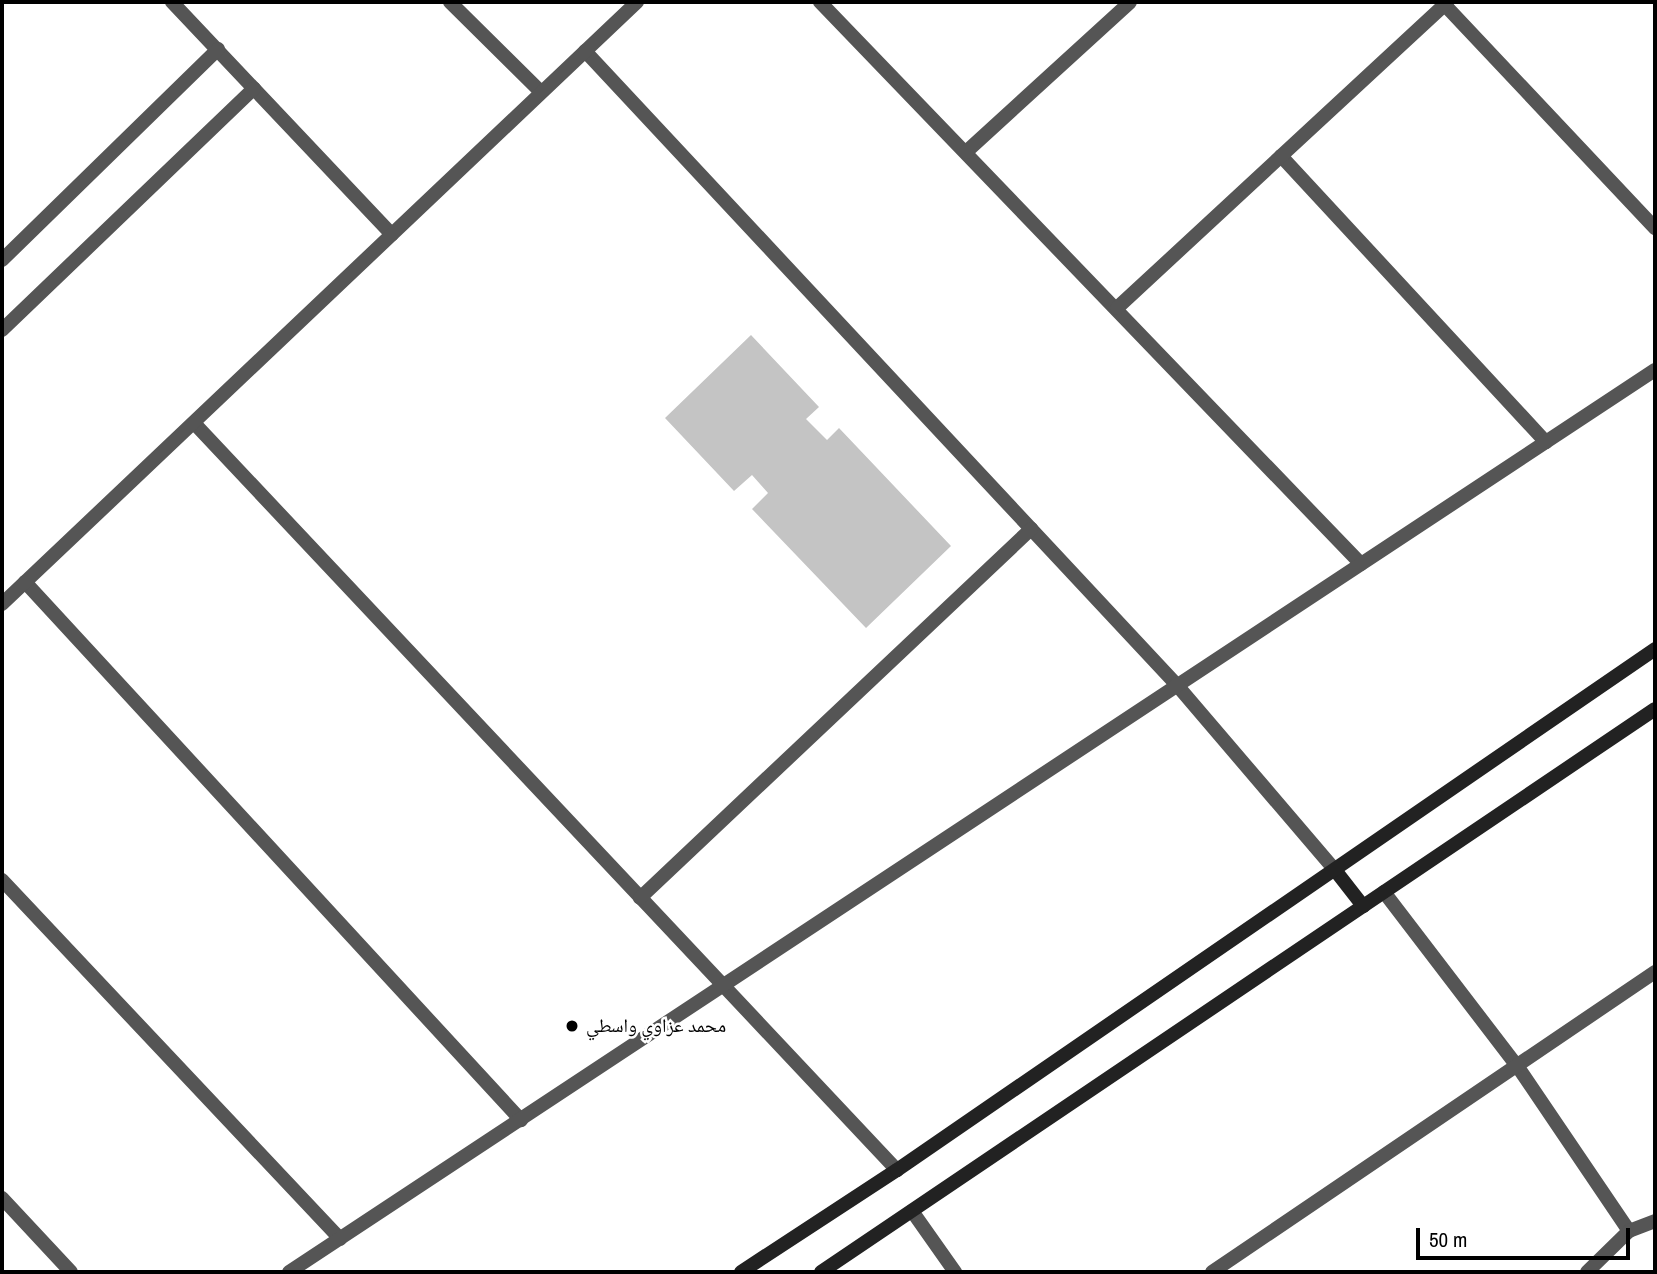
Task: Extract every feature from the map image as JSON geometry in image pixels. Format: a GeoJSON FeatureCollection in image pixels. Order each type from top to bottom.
{"type":"FeatureCollection","features":[{"type":"Feature","properties":{"kind":"street"},"geometry":{"type":"LineString","coordinates":[[172,2],[392,235]]}},
{"type":"Feature","properties":{"kind":"street"},"geometry":{"type":"LineString","coordinates":[[450,2],[541,92]]}},
{"type":"Feature","properties":{"kind":"street"},"geometry":{"type":"LineString","coordinates":[[2,604],[637,2]]}},
{"type":"Feature","properties":{"kind":"street"},"geometry":{"type":"LineString","coordinates":[[820,2],[1361,564]]}},
{"type":"Feature","properties":{"kind":"street"},"geometry":{"type":"LineString","coordinates":[[966,152],[1130,2]]}},
{"type":"Feature","properties":{"kind":"street"},"geometry":{"type":"LineString","coordinates":[[1117,308],[1444,3],[1655,228]]}},
{"type":"Feature","properties":{"kind":"street"},"geometry":{"type":"LineString","coordinates":[[2,260],[218,49]]}},
{"type":"Feature","properties":{"kind":"street"},"geometry":{"type":"LineString","coordinates":[[585,51],[1176,684],[1363,906]]}},
{"type":"Feature","properties":{"kind":"street"},"geometry":{"type":"LineString","coordinates":[[2,330],[254,88]]}},
{"type":"Feature","properties":{"kind":"street"},"geometry":{"type":"LineString","coordinates":[[1281,156],[1546,442]]}},
{"type":"Feature","properties":{"kind":"street"},"geometry":{"type":"LineString","coordinates":[[289,1272],[1655,370]]}},
{"type":"Feature","properties":{"kind":"street"},"geometry":{"type":"LineString","coordinates":[[194,423],[897,1170]]}},
{"type":"Feature","properties":{"kind":"street"},"geometry":{"type":"LineString","coordinates":[[640,898],[1031,529]]}},
{"type":"Feature","properties":{"kind":"street"},"geometry":{"type":"LineString","coordinates":[[24,582],[521,1119]]}},
{"type":"Feature","properties":{"kind":"street"},"geometry":{"type":"LineString","coordinates":[[741,1272],[897,1170],[1655,649]]}},
{"type":"Feature","properties":{"kind":"street"},"geometry":{"type":"LineString","coordinates":[[821,1272],[1655,709]]}},
{"type":"Feature","properties":{"kind":"street"},"geometry":{"type":"LineString","coordinates":[[2,880],[340,1239]]}},
{"type":"Feature","properties":{"kind":"street"},"geometry":{"type":"LineString","coordinates":[[1384,892],[1518,1068],[1629,1231]]}},
{"type":"Feature","properties":{"kind":"street"},"geometry":{"type":"LineString","coordinates":[[1212,1272],[1518,1068],[1655,972]]}},
{"type":"Feature","properties":{"kind":"street"},"geometry":{"type":"LineString","coordinates":[[2,1198],[71,1272]]}},
{"type":"Feature","properties":{"kind":"street"},"geometry":{"type":"LineString","coordinates":[[912,1211],[955,1272]]}},
{"type":"Feature","properties":{"kind":"street"},"geometry":{"type":"LineString","coordinates":[[1587,1272],[1629,1231],[1655,1221]]}},
{"type":"Feature","properties":{"kind":"building"},"geometry":{"type":"Polygon","coordinates":[[[751,335],[819,407],[806,419],[827,440],[839,428],[951,546],[866,628],[752,509],[768,493],[752,475],[734,491],[665,418],[751,335]]]}},
{"type":"Feature","properties":{"kind":"place","name":"محمد عزاوي واسطي"},"geometry":{"type":"Point","coordinates":[572,1026]}}]}
